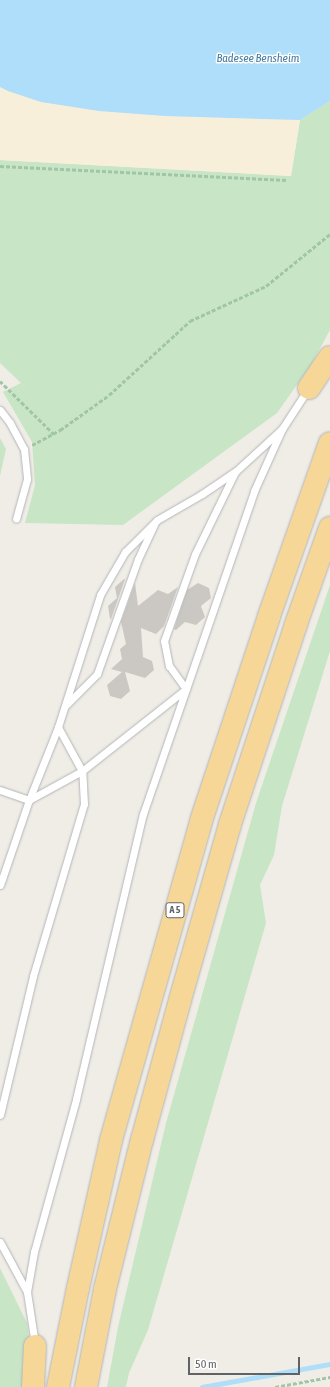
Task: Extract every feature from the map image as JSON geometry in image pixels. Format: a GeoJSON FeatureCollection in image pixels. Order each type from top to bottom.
{"type":"FeatureCollection","features":[{"type":"Feature","properties":{"kind":"highway"},"geometry":{"type":"LineString","coordinates":[[309,388],[330,357]]}},
{"type":"Feature","properties":{"kind":"highway","name":"A 5"},"geometry":{"type":"LineString","coordinates":[[58,1387],[80,1280],[112,1140],[199,828],[269,616],[330,443]]}},
{"type":"Feature","properties":{"kind":"highway"},"geometry":{"type":"LineString","coordinates":[[86,1387],[105,1289],[125,1207],[180,1000],[230,824],[296,624],[330,528]]}},
{"type":"Feature","properties":{"kind":"highway"},"geometry":{"type":"LineString","coordinates":[[32,1387],[35,1346]]}},
{"type":"Feature","properties":{"kind":"lane"},"geometry":{"type":"LineString","coordinates":[[26,1292],[34,1252],[76,1099],[143,814],[254,491],[282,429],[309,388]]}},
{"type":"Feature","properties":{"kind":"lane"},"geometry":{"type":"LineString","coordinates":[[0,410],[10,422],[24,449],[27,479],[16,519]]}},
{"type":"Feature","properties":{"kind":"lane"},"geometry":{"type":"LineString","coordinates":[[0,885],[29,800],[58,727],[100,595],[125,552],[157,520],[202,494],[236,471],[282,429]]}},
{"type":"Feature","properties":{"kind":"lane"},"geometry":{"type":"LineString","coordinates":[[186,689],[169,666],[164,641],[195,554],[236,471]]}},
{"type":"Feature","properties":{"kind":"lane"},"geometry":{"type":"LineString","coordinates":[[65,706],[97,674],[138,559],[157,520]]}},
{"type":"Feature","properties":{"kind":"lane"},"geometry":{"type":"LineString","coordinates":[[0,790],[29,800],[82,771],[186,689]]}},
{"type":"Feature","properties":{"kind":"lane"},"geometry":{"type":"LineString","coordinates":[[0,1115],[33,976],[84,804],[82,771],[58,727]]}},
{"type":"Feature","properties":{"kind":"lane"},"geometry":{"type":"LineString","coordinates":[[0,1242],[26,1292],[35,1346]]}},
{"type":"Feature","properties":{"kind":"path"},"geometry":{"type":"LineString","coordinates":[[0,166],[288,180]]}},
{"type":"Feature","properties":{"kind":"path"},"geometry":{"type":"LineString","coordinates":[[24,449],[54,434],[109,395],[190,321],[266,286],[330,234]]}},
{"type":"Feature","properties":{"kind":"path"},"geometry":{"type":"LineString","coordinates":[[0,381],[54,434]]}},
{"type":"Feature","properties":{"kind":"path"},"geometry":{"type":"LineString","coordinates":[[275,1387],[330,1377]]}},
{"type":"Feature","properties":{"kind":"green space"},"geometry":{"type":"Polygon","coordinates":[[[330,101],[330,330],[311,365],[277,413],[123,525],[25,523],[35,485],[32,442],[3,392],[21,383],[0,363],[0,160],[291,176],[300,120],[330,101]]]}},
{"type":"Feature","properties":{"kind":"green space"},"geometry":{"type":"Polygon","coordinates":[[[0,438],[6,449],[0,476],[0,438]]]}},
{"type":"Feature","properties":{"kind":"green space"},"geometry":{"type":"Polygon","coordinates":[[[330,585],[330,651],[282,806],[274,855],[260,885],[266,923],[148,1330],[129,1373],[126,1387],[107,1387],[118,1327],[166,1123],[256,803],[330,585]]]}},
{"type":"Feature","properties":{"kind":"green space"},"geometry":{"type":"Polygon","coordinates":[[[0,1268],[27,1323],[33,1369],[29,1387],[0,1387],[0,1268]]]}},
{"type":"Feature","properties":{"kind":"sand"},"geometry":{"type":"Polygon","coordinates":[[[0,87],[8,91],[99,111],[165,116],[300,120],[291,176],[0,160],[0,87]]]}},
{"type":"Feature","properties":{"kind":"water","name":"Badesee Bensheim"},"geometry":{"type":"Polygon","coordinates":[[[0,0],[330,0],[330,101],[300,120],[165,116],[99,111],[41,102],[0,87],[0,0]]]}},
{"type":"Feature","properties":{"kind":"building"},"geometry":{"type":"Polygon","coordinates":[[[124,579],[110,619],[108,606],[117,598],[115,587],[124,579]]]}},
{"type":"Feature","properties":{"kind":"building"},"geometry":{"type":"Polygon","coordinates":[[[135,583],[138,606],[158,590],[168,594],[178,587],[164,626],[156,634],[141,628],[143,657],[152,661],[154,670],[145,678],[125,672],[130,691],[121,699],[110,696],[107,685],[122,672],[111,669],[122,659],[120,649],[126,644],[121,622],[135,583]]]}},
{"type":"Feature","properties":{"kind":"building"},"geometry":{"type":"Polygon","coordinates":[[[198,583],[209,588],[211,598],[201,606],[205,617],[196,625],[185,622],[176,630],[174,629],[187,590],[198,583]]]}},
{"type":"Feature","properties":{"kind":"waterway"},"geometry":{"type":"LineString","coordinates":[[202,1387],[330,1364]]}}]}
